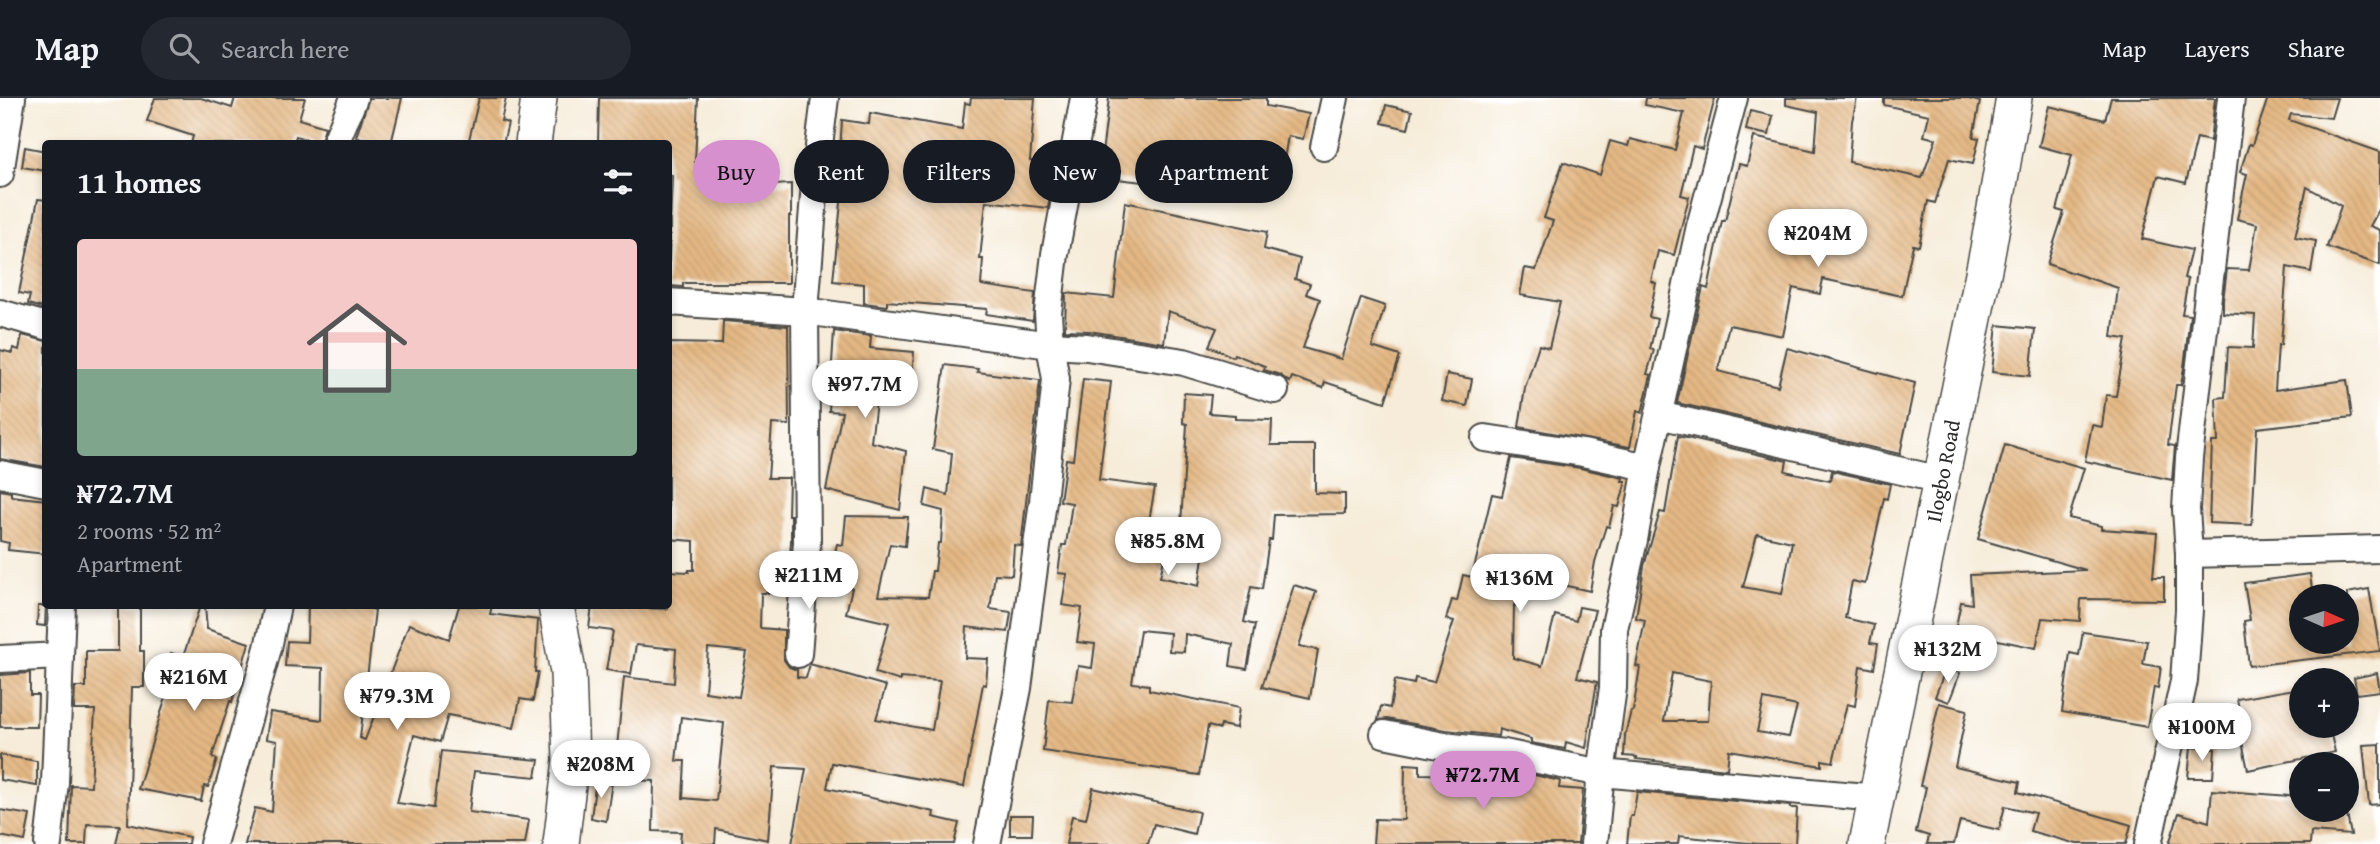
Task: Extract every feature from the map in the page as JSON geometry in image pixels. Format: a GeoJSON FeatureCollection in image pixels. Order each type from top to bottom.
{"type":"FeatureCollection","features":[{"type":"Feature","properties":{"kind":"main road"},"geometry":{"type":"LineString","coordinates":[[534,140],[539,98]]}},
{"type":"Feature","properties":{"kind":"main road","name":"Ilogbo Road"},"geometry":{"type":"LineString","coordinates":[[1867,844],[1987,249],[2014,98]]}},
{"type":"Feature","properties":{"kind":"main road"},"geometry":{"type":"LineString","coordinates":[[557,609],[568,672],[571,760],[564,844]]}},
{"type":"Feature","properties":{"kind":"street"},"geometry":{"type":"LineString","coordinates":[[0,174],[12,98]]}},
{"type":"Feature","properties":{"kind":"street"},"geometry":{"type":"LineString","coordinates":[[337,140],[354,98]]}},
{"type":"Feature","properties":{"kind":"street"},"geometry":{"type":"LineString","coordinates":[[798,654],[807,542],[805,311],[816,170],[825,98]]}},
{"type":"Feature","properties":{"kind":"street"},"geometry":{"type":"LineString","coordinates":[[987,844],[1018,688],[1043,502],[1056,379],[1048,313],[1055,254],[1084,98]]}},
{"type":"Feature","properties":{"kind":"street"},"geometry":{"type":"LineString","coordinates":[[1324,147],[1335,98]]}},
{"type":"Feature","properties":{"kind":"street"},"geometry":{"type":"LineString","coordinates":[[1594,844],[1613,688],[1614,629],[1700,226],[1734,98]]}},
{"type":"Feature","properties":{"kind":"street"},"geometry":{"type":"LineString","coordinates":[[2148,844],[2184,681],[2189,610],[2186,509],[2189,457],[2231,98]]}},
{"type":"Feature","properties":{"kind":"street"},"geometry":{"type":"LineString","coordinates":[[672,302],[805,311],[1050,345],[1087,347],[1184,362],[1275,390]]}},
{"type":"Feature","properties":{"kind":"street"},"geometry":{"type":"LineString","coordinates":[[0,313],[42,325]]}},
{"type":"Feature","properties":{"kind":"street"},"geometry":{"type":"LineString","coordinates":[[1659,415],[1941,480]]}},
{"type":"Feature","properties":{"kind":"street"},"geometry":{"type":"LineString","coordinates":[[1485,438],[1583,453],[1647,467]]}},
{"type":"Feature","properties":{"kind":"street"},"geometry":{"type":"LineString","coordinates":[[0,474],[42,481]]}},
{"type":"Feature","properties":{"kind":"street"},"geometry":{"type":"LineString","coordinates":[[2189,554],[2380,549]]}},
{"type":"Feature","properties":{"kind":"street"},"geometry":{"type":"LineString","coordinates":[[48,844],[55,782],[62,609]]}},
{"type":"Feature","properties":{"kind":"street"},"geometry":{"type":"LineString","coordinates":[[214,844],[276,609]]}},
{"type":"Feature","properties":{"kind":"street"},"geometry":{"type":"LineString","coordinates":[[0,659],[60,656]]}},
{"type":"Feature","properties":{"kind":"street"},"geometry":{"type":"LineString","coordinates":[[1384,734],[1444,746],[1504,753],[1601,773],[1877,798]]}},
{"type":"Feature","properties":{"kind":"building"},"geometry":{"type":"Polygon","coordinates":[[[155,98],[201,98],[232,108],[235,98],[305,98],[299,119],[325,127],[321,140],[296,136],[294,140],[192,140],[193,136],[147,121],[155,98]]]}},
{"type":"Feature","properties":{"kind":"building"},"geometry":{"type":"Polygon","coordinates":[[[369,98],[402,98],[392,140],[366,140],[356,137],[369,98]]]}},
{"type":"Feature","properties":{"kind":"building"},"geometry":{"type":"Polygon","coordinates":[[[479,98],[506,98],[501,121],[508,123],[504,140],[469,140],[479,98]]]}},
{"type":"Feature","properties":{"kind":"building"},"geometry":{"type":"Polygon","coordinates":[[[599,98],[698,98],[696,140],[693,140],[693,203],[780,203],[780,185],[791,184],[789,283],[683,283],[683,287],[672,286],[672,140],[598,140],[599,98]]]}},
{"type":"Feature","properties":{"kind":"building"},"geometry":{"type":"Polygon","coordinates":[[[971,98],[1035,98],[1032,140],[1029,140],[1029,203],[1049,203],[1048,208],[1004,203],[1015,203],[1015,140],[903,140],[903,203],[986,203],[980,259],[983,259],[981,285],[1035,293],[1033,321],[986,314],[987,309],[887,301],[887,306],[864,303],[864,284],[833,281],[841,203],[889,203],[889,140],[841,140],[842,120],[869,124],[870,113],[962,129],[965,103],[970,104],[971,98]]]}},
{"type":"Feature","properties":{"kind":"building"},"geometry":{"type":"Polygon","coordinates":[[[1109,98],[1266,98],[1266,106],[1309,114],[1303,139],[1288,136],[1287,140],[1135,140],[1135,181],[1121,179],[1121,140],[1104,140],[1109,98]]]}},
{"type":"Feature","properties":{"kind":"building"},"geometry":{"type":"Polygon","coordinates":[[[1646,98],[1715,98],[1702,149],[1693,146],[1681,195],[1689,197],[1674,255],[1658,251],[1651,281],[1656,283],[1649,317],[1657,319],[1650,349],[1654,350],[1647,374],[1651,375],[1642,413],[1637,411],[1630,447],[1519,427],[1525,388],[1539,345],[1549,348],[1560,302],[1520,295],[1525,268],[1536,270],[1553,221],[1544,218],[1563,162],[1600,175],[1610,141],[1628,146],[1630,139],[1675,150],[1684,113],[1645,105],[1646,98]]]}},
{"type":"Feature","properties":{"kind":"building"},"geometry":{"type":"Polygon","coordinates":[[[1786,98],[1857,98],[1852,121],[1849,162],[1922,178],[1936,139],[1924,136],[1929,115],[1884,105],[1884,98],[1965,98],[1980,102],[1973,137],[1979,138],[1973,164],[1949,159],[1935,203],[1928,201],[1919,246],[1913,245],[1902,296],[1823,279],[1820,294],[1793,288],[1783,336],[1729,325],[1718,371],[1778,386],[1787,348],[1915,383],[1900,454],[1677,403],[1703,287],[1708,289],[1722,221],[1725,221],[1739,164],[1747,166],[1754,137],[1815,151],[1818,112],[1786,105],[1786,98]]]}},
{"type":"Feature","properties":{"kind":"building"},"geometry":{"type":"Polygon","coordinates":[[[2111,98],[2215,98],[2210,141],[2197,138],[2186,183],[2158,176],[2142,239],[2191,250],[2184,278],[2188,279],[2182,314],[2190,315],[2184,367],[2181,385],[2176,385],[2168,445],[2175,446],[2172,480],[2085,461],[2092,425],[2102,427],[2106,395],[2116,396],[2126,339],[2112,337],[2118,288],[2047,264],[2064,212],[2057,210],[2072,155],[2039,146],[2049,106],[2105,120],[2111,98]]]}},
{"type":"Feature","properties":{"kind":"building"},"geometry":{"type":"Polygon","coordinates":[[[2268,98],[2337,98],[2331,118],[2291,114],[2289,120],[2380,152],[2380,208],[2370,226],[2380,230],[2380,265],[2327,247],[2341,206],[2307,187],[2295,237],[2316,241],[2311,272],[2287,267],[2275,390],[2347,380],[2352,417],[2257,428],[2252,525],[2209,523],[2212,442],[2218,442],[2216,398],[2225,397],[2228,347],[2253,348],[2255,315],[2223,313],[2223,300],[2227,269],[2249,270],[2257,224],[2237,219],[2247,174],[2240,172],[2268,98]]]}},
{"type":"Feature","properties":{"kind":"building"},"geometry":{"type":"Polygon","coordinates":[[[1386,105],[1412,111],[1408,129],[1382,123],[1386,105]]]}},
{"type":"Feature","properties":{"kind":"building"},"geometry":{"type":"Polygon","coordinates":[[[1750,111],[1773,116],[1769,135],[1746,130],[1750,111]]]}},
{"type":"Feature","properties":{"kind":"building"},"geometry":{"type":"Polygon","coordinates":[[[25,147],[42,150],[42,170],[22,167],[25,147]]]}},
{"type":"Feature","properties":{"kind":"building"},"geometry":{"type":"Polygon","coordinates":[[[38,199],[42,200],[42,308],[28,304],[30,295],[19,293],[38,199]]]}},
{"type":"Feature","properties":{"kind":"building"},"geometry":{"type":"Polygon","coordinates":[[[1125,202],[1267,232],[1264,249],[1300,259],[1295,279],[1310,284],[1306,294],[1320,299],[1303,348],[1341,359],[1361,298],[1385,306],[1372,347],[1400,356],[1385,402],[1325,382],[1323,388],[1292,377],[1290,382],[1280,375],[1264,370],[1265,366],[1234,354],[1233,357],[1209,346],[1217,328],[1168,311],[1164,343],[1089,331],[1065,330],[1066,293],[1114,298],[1125,202]]]}},
{"type":"Feature","properties":{"kind":"building"},"geometry":{"type":"Polygon","coordinates":[[[723,321],[788,326],[789,425],[772,424],[768,478],[789,478],[788,515],[791,515],[791,541],[788,584],[772,584],[772,593],[761,593],[760,628],[784,630],[784,660],[789,667],[797,670],[797,677],[806,678],[810,664],[886,686],[876,719],[932,730],[940,681],[900,678],[900,681],[875,673],[889,623],[846,613],[852,588],[828,583],[837,544],[843,545],[846,516],[908,517],[905,546],[890,544],[878,596],[928,597],[932,571],[935,571],[938,543],[941,543],[943,511],[924,506],[927,489],[948,495],[952,453],[933,449],[945,365],[1040,380],[1021,546],[1014,545],[1012,575],[995,574],[990,609],[1011,612],[1008,632],[967,627],[965,658],[988,659],[986,685],[983,684],[964,787],[832,763],[827,788],[934,812],[933,817],[959,823],[954,844],[792,844],[806,769],[774,767],[768,840],[716,829],[715,844],[680,844],[681,832],[653,831],[654,781],[606,779],[610,757],[616,757],[624,677],[674,683],[676,649],[636,645],[631,674],[606,670],[613,631],[589,628],[592,609],[672,609],[672,571],[694,570],[694,541],[672,539],[672,343],[722,344],[723,321]],[[708,648],[705,692],[739,697],[747,652],[708,648]],[[681,717],[676,761],[685,761],[683,798],[716,801],[724,723],[681,717]]]}},
{"type":"Feature","properties":{"kind":"building"},"geometry":{"type":"Polygon","coordinates":[[[1997,325],[2035,329],[2030,376],[1992,372],[1997,325]]]}},
{"type":"Feature","properties":{"kind":"building"},"geometry":{"type":"Polygon","coordinates":[[[834,331],[871,336],[870,348],[914,352],[911,389],[878,386],[871,442],[906,451],[900,510],[826,490],[842,412],[829,411],[834,331]]]}},
{"type":"Feature","properties":{"kind":"building"},"geometry":{"type":"Polygon","coordinates":[[[22,335],[42,340],[42,466],[0,459],[0,350],[12,353],[13,348],[19,350],[22,335]]]}},
{"type":"Feature","properties":{"kind":"building"},"geometry":{"type":"Polygon","coordinates":[[[1447,374],[1472,379],[1467,406],[1442,401],[1447,374]]]}},
{"type":"Feature","properties":{"kind":"building"},"geometry":{"type":"Polygon","coordinates":[[[1083,379],[1111,382],[1099,480],[1155,487],[1146,538],[1168,541],[1160,577],[1199,586],[1204,550],[1176,548],[1178,524],[1181,524],[1187,424],[1183,423],[1184,393],[1211,395],[1209,413],[1235,415],[1235,419],[1272,420],[1271,445],[1315,445],[1315,493],[1345,494],[1345,514],[1274,515],[1262,589],[1251,587],[1244,622],[1255,625],[1247,669],[1230,666],[1233,644],[1185,634],[1184,652],[1169,651],[1170,633],[1140,630],[1132,683],[1149,685],[1149,690],[1239,708],[1236,728],[1221,725],[1220,729],[1208,726],[1199,775],[1043,751],[1049,700],[1072,702],[1078,666],[1092,668],[1095,644],[1077,642],[1082,608],[1062,605],[1067,574],[1058,573],[1062,545],[1066,545],[1072,503],[1060,501],[1066,459],[1073,460],[1083,379]]]}},
{"type":"Feature","properties":{"kind":"building"},"geometry":{"type":"Polygon","coordinates":[[[1678,436],[1787,461],[1785,471],[1830,481],[1832,471],[1890,484],[1887,499],[1884,498],[1865,584],[1852,581],[1845,618],[1874,625],[1870,643],[1878,644],[1874,669],[1860,666],[1855,706],[1847,704],[1833,762],[1822,760],[1822,766],[1729,750],[1727,769],[1624,756],[1625,735],[1633,711],[1640,667],[1636,666],[1645,620],[1636,618],[1644,566],[1660,512],[1665,513],[1678,436]],[[1757,534],[1743,587],[1782,594],[1792,542],[1757,534]],[[1672,673],[1664,721],[1708,721],[1711,681],[1672,673]],[[1764,699],[1757,732],[1789,737],[1797,706],[1764,699]]]}},
{"type":"Feature","properties":{"kind":"building"},"geometry":{"type":"Polygon","coordinates":[[[2005,445],[2084,468],[2069,518],[2101,526],[2101,529],[2157,533],[2153,577],[2164,577],[2164,600],[2081,599],[2080,621],[2042,618],[2036,648],[1955,631],[1961,602],[1972,604],[1970,575],[2086,570],[1978,539],[2005,445]]]}},
{"type":"Feature","properties":{"kind":"building"},"geometry":{"type":"Polygon","coordinates":[[[1511,458],[1580,468],[1626,481],[1619,507],[1614,506],[1609,527],[1606,526],[1590,591],[1530,578],[1520,607],[1514,605],[1513,658],[1542,666],[1555,615],[1576,621],[1579,607],[1595,610],[1577,677],[1597,682],[1586,748],[1566,742],[1565,749],[1531,743],[1531,739],[1499,729],[1498,736],[1387,719],[1378,720],[1381,706],[1390,708],[1395,680],[1414,684],[1415,678],[1434,682],[1454,621],[1446,619],[1452,600],[1457,601],[1463,575],[1472,577],[1492,494],[1502,496],[1511,458]]]}},
{"type":"Feature","properties":{"kind":"building"},"geometry":{"type":"Polygon","coordinates":[[[0,490],[11,492],[11,496],[42,500],[42,554],[8,550],[9,543],[0,541],[0,490]]]}},
{"type":"Feature","properties":{"kind":"building"},"geometry":{"type":"Polygon","coordinates":[[[2310,574],[2311,584],[2289,584],[2289,654],[2354,654],[2249,666],[2244,621],[2250,620],[2244,583],[2310,574]]]}},
{"type":"Feature","properties":{"kind":"building"},"geometry":{"type":"Polygon","coordinates":[[[1294,585],[1316,592],[1299,646],[1318,650],[1310,698],[1262,687],[1294,585]]]}},
{"type":"Feature","properties":{"kind":"building"},"geometry":{"type":"Polygon","coordinates":[[[2369,589],[2380,651],[2359,653],[2359,591],[2369,589]]]}},
{"type":"Feature","properties":{"kind":"building"},"geometry":{"type":"Polygon","coordinates":[[[38,606],[42,606],[42,609],[46,609],[45,626],[37,625],[38,606]]]}},
{"type":"Feature","properties":{"kind":"building"},"geometry":{"type":"Polygon","coordinates":[[[118,609],[140,609],[140,651],[144,651],[144,687],[132,687],[128,824],[189,837],[188,844],[116,844],[120,825],[87,824],[86,844],[69,844],[71,785],[91,786],[95,710],[74,710],[75,687],[86,687],[86,651],[118,651],[118,609]]]}},
{"type":"Feature","properties":{"kind":"building"},"geometry":{"type":"Polygon","coordinates":[[[199,609],[205,609],[207,629],[249,643],[212,757],[217,759],[208,787],[204,786],[201,801],[138,789],[169,686],[162,687],[171,653],[183,657],[199,609]]]}},
{"type":"Feature","properties":{"kind":"building"},"geometry":{"type":"Polygon","coordinates":[[[308,609],[375,610],[360,738],[365,740],[409,624],[449,639],[458,609],[491,609],[490,614],[538,620],[535,672],[538,672],[533,701],[520,699],[514,728],[448,715],[440,742],[414,735],[397,803],[434,808],[441,751],[539,760],[536,777],[474,771],[469,812],[529,820],[525,844],[245,844],[255,808],[272,812],[277,741],[266,739],[270,712],[322,720],[323,668],[285,666],[287,641],[307,642],[308,609]]]}},
{"type":"Feature","properties":{"kind":"building"},"geometry":{"type":"Polygon","coordinates":[[[2083,632],[2147,641],[2143,664],[2161,667],[2158,688],[2154,687],[2147,727],[2062,712],[2070,653],[2079,655],[2083,632]]]}},
{"type":"Feature","properties":{"kind":"building"},"geometry":{"type":"Polygon","coordinates":[[[1946,668],[1960,673],[1949,702],[1935,697],[1946,668]]]}},
{"type":"Feature","properties":{"kind":"building"},"geometry":{"type":"Polygon","coordinates":[[[30,673],[30,695],[38,695],[37,727],[0,727],[0,675],[30,673]]]}},
{"type":"Feature","properties":{"kind":"building"},"geometry":{"type":"Polygon","coordinates":[[[2377,673],[2380,691],[2359,694],[2359,677],[2377,673]]]}},
{"type":"Feature","properties":{"kind":"building"},"geometry":{"type":"Polygon","coordinates":[[[2289,690],[2289,738],[2332,738],[2335,752],[2289,752],[2289,762],[2248,770],[2237,699],[2289,690]]]}},
{"type":"Feature","properties":{"kind":"building"},"geometry":{"type":"Polygon","coordinates":[[[1939,703],[1967,710],[1955,767],[2020,782],[2018,792],[2131,825],[2126,844],[2077,844],[2030,831],[2035,813],[2005,806],[1999,830],[1960,821],[1954,844],[1927,844],[1929,836],[1916,832],[1926,787],[1920,786],[1939,703]]]}},
{"type":"Feature","properties":{"kind":"building"},"geometry":{"type":"Polygon","coordinates":[[[2380,744],[2380,804],[2369,805],[2363,745],[2380,744]]]}},
{"type":"Feature","properties":{"kind":"building"},"geometry":{"type":"Polygon","coordinates":[[[2191,747],[2215,749],[2213,778],[2188,778],[2191,747]]]}},
{"type":"Feature","properties":{"kind":"building"},"geometry":{"type":"Polygon","coordinates":[[[0,755],[37,761],[37,786],[0,780],[0,755]]]}},
{"type":"Feature","properties":{"kind":"building"},"geometry":{"type":"Polygon","coordinates":[[[1405,764],[1420,765],[1420,774],[1529,777],[1530,774],[1560,781],[1559,788],[1583,790],[1578,844],[1373,844],[1375,819],[1404,820],[1405,764]]]}},
{"type":"Feature","properties":{"kind":"building"},"geometry":{"type":"Polygon","coordinates":[[[596,779],[612,782],[606,821],[591,818],[596,779]]]}},
{"type":"Feature","properties":{"kind":"building"},"geometry":{"type":"Polygon","coordinates":[[[1093,788],[1199,812],[1194,834],[1154,824],[1148,844],[1066,844],[1072,816],[1086,819],[1093,788]]]}},
{"type":"Feature","properties":{"kind":"building"},"geometry":{"type":"Polygon","coordinates":[[[2212,790],[2289,796],[2289,822],[2348,822],[2351,835],[2311,832],[2310,844],[2169,844],[2179,813],[2209,822],[2212,790]]]}},
{"type":"Feature","properties":{"kind":"building"},"geometry":{"type":"Polygon","coordinates":[[[1637,792],[1797,808],[1795,844],[1759,844],[1679,836],[1678,844],[1627,844],[1630,816],[1633,816],[1637,792]]]}},
{"type":"Feature","properties":{"kind":"building"},"geometry":{"type":"Polygon","coordinates":[[[0,810],[30,815],[25,841],[0,836],[0,810]]]}},
{"type":"Feature","properties":{"kind":"building"},"geometry":{"type":"Polygon","coordinates":[[[1010,815],[1033,815],[1032,835],[1010,835],[1010,815]]]}}]}
